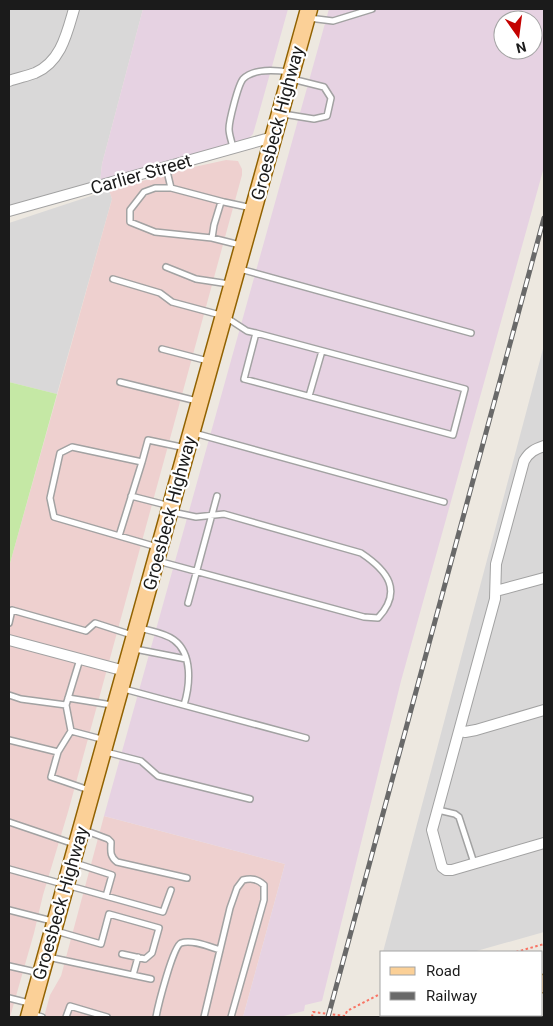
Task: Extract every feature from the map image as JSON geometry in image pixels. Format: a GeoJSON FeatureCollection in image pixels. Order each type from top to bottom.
{"type":"FeatureCollection","features":[{"type":"Feature","properties":{"kind":"main road","name":"Groesbeck Highway"},"geometry":{"type":"LineString","coordinates":[[33,1013],[45,957],[126,671],[307,13]]}},
{"type":"Feature","properties":{"kind":"street"},"geometry":{"type":"LineString","coordinates":[[9,81],[36,73],[52,62],[61,50],[74,9]]}},
{"type":"Feature","properties":{"kind":"street","name":"Carlier Street"},"geometry":{"type":"LineString","coordinates":[[9,211],[273,137]]}},
{"type":"Feature","properties":{"kind":"street"},"geometry":{"type":"LineString","coordinates":[[544,446],[534,450],[524,461],[496,564],[496,591],[432,830],[442,866],[446,870],[474,864],[544,843]]}},
{"type":"Feature","properties":{"kind":"street"},"geometry":{"type":"LineString","coordinates":[[496,591],[544,578]]}},
{"type":"Feature","properties":{"kind":"street"},"geometry":{"type":"LineString","coordinates":[[9,640],[126,671]]}},
{"type":"Feature","properties":{"kind":"street"},"geometry":{"type":"LineString","coordinates":[[460,730],[465,732],[476,730],[544,710]]}},
{"type":"Feature","properties":{"kind":"lane"},"geometry":{"type":"LineString","coordinates":[[307,13],[332,21],[372,9]]}},
{"type":"Feature","properties":{"kind":"lane"},"geometry":{"type":"LineString","coordinates":[[233,148],[229,128],[243,79],[259,71],[274,70],[324,88],[331,98],[327,116],[314,118],[280,114]]}},
{"type":"Feature","properties":{"kind":"lane"},"geometry":{"type":"LineString","coordinates":[[166,167],[171,188]]}},
{"type":"Feature","properties":{"kind":"lane"},"geometry":{"type":"LineString","coordinates":[[243,245],[212,238],[154,232],[130,222],[130,210],[144,192],[155,188],[171,188],[221,202],[253,208]]}},
{"type":"Feature","properties":{"kind":"lane"},"geometry":{"type":"LineString","coordinates":[[212,238],[221,202]]}},
{"type":"Feature","properties":{"kind":"lane"},"geometry":{"type":"LineString","coordinates":[[166,267],[196,279],[232,285]]}},
{"type":"Feature","properties":{"kind":"lane"},"geometry":{"type":"LineString","coordinates":[[237,268],[471,333]]}},
{"type":"Feature","properties":{"kind":"lane"},"geometry":{"type":"LineString","coordinates":[[113,279],[160,292],[172,302],[224,316],[247,331],[256,333],[465,389],[453,435],[244,379],[256,333]]}},
{"type":"Feature","properties":{"kind":"lane"},"geometry":{"type":"LineString","coordinates":[[162,348],[211,362]]}},
{"type":"Feature","properties":{"kind":"lane"},"geometry":{"type":"LineString","coordinates":[[308,396],[322,351]]}},
{"type":"Feature","properties":{"kind":"lane"},"geometry":{"type":"LineString","coordinates":[[120,382],[200,402]]}},
{"type":"Feature","properties":{"kind":"lane"},"geometry":{"type":"LineString","coordinates":[[120,536],[148,440],[189,441],[444,502]]}},
{"type":"Feature","properties":{"kind":"lane"},"geometry":{"type":"LineString","coordinates":[[131,496],[196,517],[224,514],[361,554],[377,564],[388,580],[392,594],[388,607],[378,618],[364,616],[196,572],[120,536],[54,516],[50,498],[60,453],[72,447],[142,462]]}},
{"type":"Feature","properties":{"kind":"lane"},"geometry":{"type":"LineString","coordinates":[[188,603],[217,496]]}},
{"type":"Feature","properties":{"kind":"lane"},"geometry":{"type":"LineString","coordinates":[[9,624],[12,610],[86,630],[95,623],[135,637],[186,659]]}},
{"type":"Feature","properties":{"kind":"lane"},"geometry":{"type":"LineString","coordinates":[[135,637],[172,638],[182,647],[189,673],[188,694],[184,705]]}},
{"type":"Feature","properties":{"kind":"lane"},"geometry":{"type":"LineString","coordinates":[[80,659],[66,705],[71,731],[58,752],[51,777],[92,791]]}},
{"type":"Feature","properties":{"kind":"lane"},"geometry":{"type":"LineString","coordinates":[[121,688],[306,738]]}},
{"type":"Feature","properties":{"kind":"lane"},"geometry":{"type":"LineString","coordinates":[[9,695],[21,699],[66,705]]}},
{"type":"Feature","properties":{"kind":"lane"},"geometry":{"type":"LineString","coordinates":[[68,698],[116,706]]}},
{"type":"Feature","properties":{"kind":"lane"},"geometry":{"type":"LineString","coordinates":[[71,731],[141,761],[158,776],[250,799]]}},
{"type":"Feature","properties":{"kind":"lane"},"geometry":{"type":"LineString","coordinates":[[9,740],[58,752]]}},
{"type":"Feature","properties":{"kind":"lane"},"geometry":{"type":"LineString","coordinates":[[437,810],[455,814],[459,817],[474,864]]}},
{"type":"Feature","properties":{"kind":"lane"},"geometry":{"type":"LineString","coordinates":[[9,822],[77,845]]}},
{"type":"Feature","properties":{"kind":"lane"},"geometry":{"type":"LineString","coordinates":[[81,829],[108,839],[111,842],[110,854],[112,859],[117,862],[187,878]]}},
{"type":"Feature","properties":{"kind":"lane"},"geometry":{"type":"LineString","coordinates":[[72,862],[112,875],[106,896]]}},
{"type":"Feature","properties":{"kind":"lane"},"geometry":{"type":"LineString","coordinates":[[9,869],[163,912],[171,890]]}},
{"type":"Feature","properties":{"kind":"lane"},"geometry":{"type":"LineString","coordinates":[[204,1017],[237,888],[243,880],[259,880],[264,885],[264,900],[231,1017]]}},
{"type":"Feature","properties":{"kind":"lane"},"geometry":{"type":"LineString","coordinates":[[9,910],[101,944],[109,914],[159,928],[152,953],[145,959],[122,954]]}},
{"type":"Feature","properties":{"kind":"lane"},"geometry":{"type":"LineString","coordinates":[[156,1017],[176,946],[190,942],[220,950]]}},
{"type":"Feature","properties":{"kind":"lane"},"geometry":{"type":"LineString","coordinates":[[45,957],[151,979]]}},
{"type":"Feature","properties":{"kind":"lane"},"geometry":{"type":"LineString","coordinates":[[133,976],[138,957]]}},
{"type":"Feature","properties":{"kind":"lane"},"geometry":{"type":"LineString","coordinates":[[9,966],[41,973]]}},
{"type":"Feature","properties":{"kind":"lane"},"geometry":{"type":"LineString","coordinates":[[9,998],[33,1013]]}},
{"type":"Feature","properties":{"kind":"lane"},"geometry":{"type":"LineString","coordinates":[[66,1017],[70,1006],[107,1017]]}},
{"type":"Feature","properties":{"kind":"path"},"geometry":{"type":"LineString","coordinates":[[520,951],[544,944]]}},
{"type":"Feature","properties":{"kind":"path"},"geometry":{"type":"LineString","coordinates":[[312,1017],[313,1012],[345,1016],[347,1011],[380,994]]}},
{"type":"Feature","properties":{"kind":"shaded area"},"geometry":{"type":"Polygon","coordinates":[[[9,9],[143,9],[102,164],[100,182],[9,207],[9,9]]]}},
{"type":"Feature","properties":{"kind":"shaded area"},"geometry":{"type":"Polygon","coordinates":[[[143,9],[288,9],[253,134],[249,138],[100,182],[102,164],[143,9]]]}},
{"type":"Feature","properties":{"kind":"shaded area"},"geometry":{"type":"Polygon","coordinates":[[[329,9],[544,9],[544,167],[401,681],[322,1001],[305,1005],[304,1011],[280,1017],[243,1017],[285,864],[104,816],[329,9]]]}},
{"type":"Feature","properties":{"kind":"shaded area"},"geometry":{"type":"Polygon","coordinates":[[[226,160],[238,161],[242,169],[242,175],[68,812],[9,1017],[9,567],[112,199],[109,190],[226,160]]]}},
{"type":"Feature","properties":{"kind":"shaded area"},"geometry":{"type":"Polygon","coordinates":[[[109,190],[112,199],[57,394],[9,382],[9,223],[109,190]]]}},
{"type":"Feature","properties":{"kind":"shaded area"},"geometry":{"type":"Polygon","coordinates":[[[544,345],[544,932],[477,951],[383,951],[544,345]]]}},
{"type":"Feature","properties":{"kind":"shaded area"},"geometry":{"type":"Polygon","coordinates":[[[104,816],[285,864],[243,1017],[44,1017],[50,995],[61,976],[104,816]]]}},
{"type":"Feature","properties":{"kind":"green space"},"geometry":{"type":"Polygon","coordinates":[[[9,382],[57,394],[9,567],[9,382]]]}},
{"type":"Feature","properties":{"kind":"railway"},"geometry":{"type":"LineString","coordinates":[[328,1017],[544,218]]}}]}
